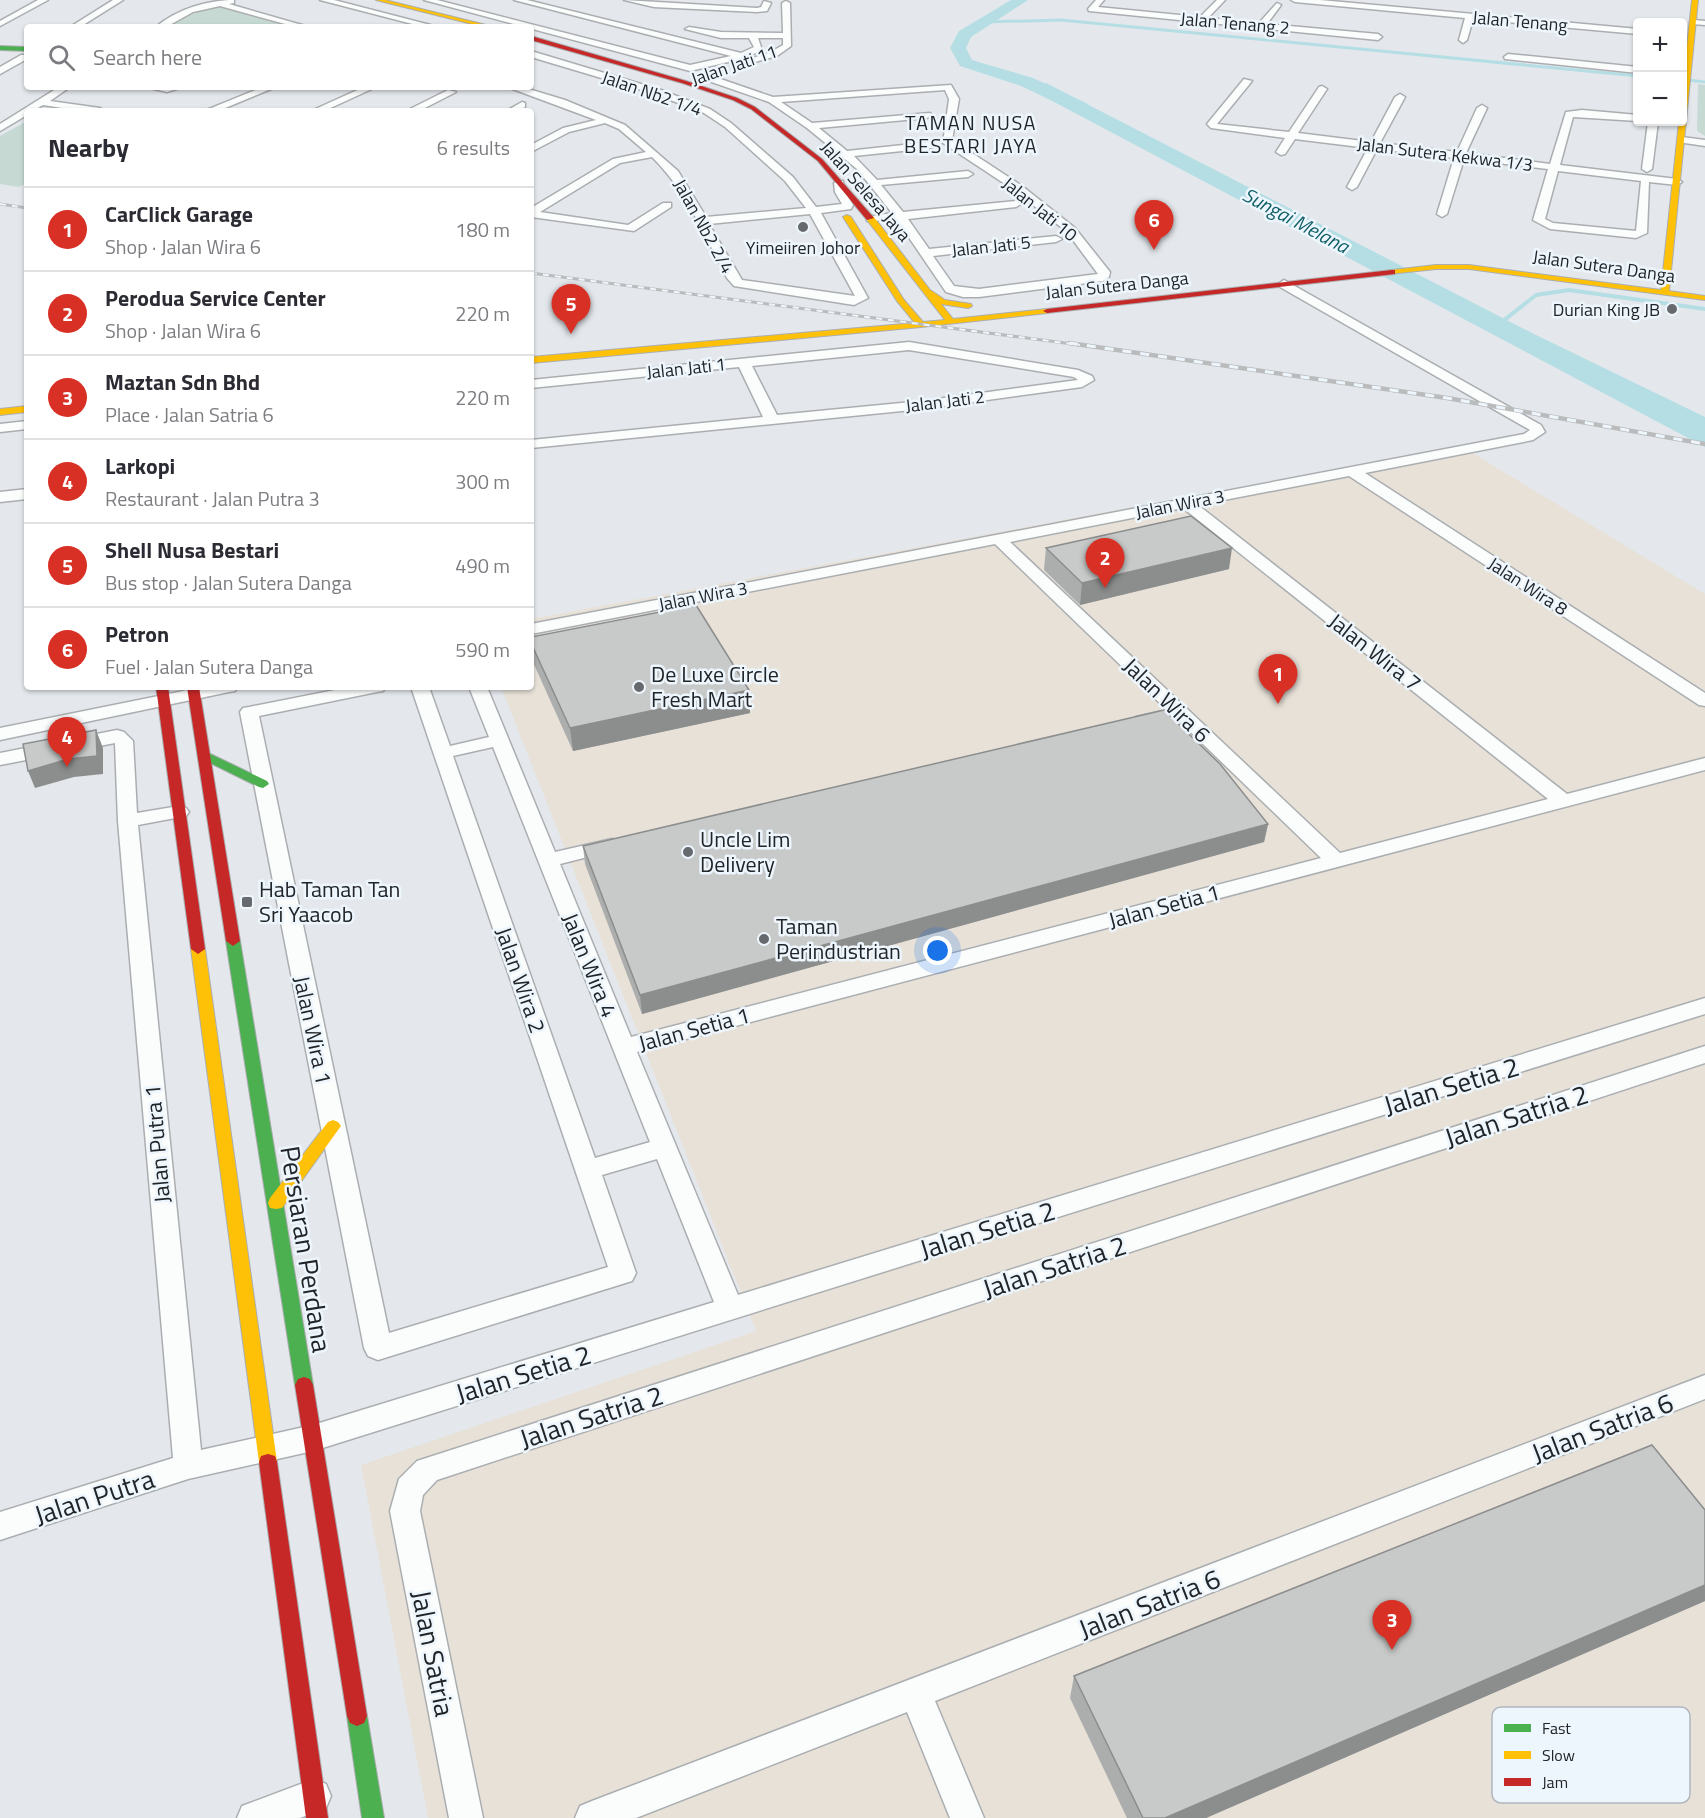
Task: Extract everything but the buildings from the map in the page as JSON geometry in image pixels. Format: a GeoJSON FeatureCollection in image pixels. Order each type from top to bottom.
{"type":"FeatureCollection","features":[{"type":"Feature","properties":{"kind":"main road"},"geometry":{"type":"LineString","coordinates":[[358,0],[463,24]]}},
{"type":"Feature","properties":{"kind":"main road"},"geometry":{"type":"LineString","coordinates":[[379,0],[465,24]]}},
{"type":"Feature","properties":{"kind":"main road"},"geometry":{"type":"LineString","coordinates":[[1678,1],[1698,2],[1700,22],[1687,37]]}},
{"type":"Feature","properties":{"kind":"main road","name":"Jalan Selesa Jaya"},"geometry":{"type":"LineString","coordinates":[[534,39],[679,83],[741,112],[807,167]]}},
{"type":"Feature","properties":{"kind":"main road","name":"Jalan Selesa Jaya"},"geometry":{"type":"LineString","coordinates":[[534,44],[735,99],[753,108],[820,160],[871,219],[951,322]]}},
{"type":"Feature","properties":{"kind":"main road"},"geometry":{"type":"LineString","coordinates":[[0,48],[24,53]]}},
{"type":"Feature","properties":{"kind":"main road"},"geometry":{"type":"LineString","coordinates":[[1665,289],[1683,126]]}},
{"type":"Feature","properties":{"kind":"main road"},"geometry":{"type":"LineString","coordinates":[[1681,143],[1690,145],[1705,142]]}},
{"type":"Feature","properties":{"kind":"main road","name":"Jalan Selesa Jaya"},"geometry":{"type":"LineString","coordinates":[[827,192],[841,208],[901,301],[921,325]]}},
{"type":"Feature","properties":{"kind":"main road","name":"Jalan Sutera Danga"},"geometry":{"type":"LineString","coordinates":[[534,348],[911,313],[1444,257],[1665,289],[1705,298]]}},
{"type":"Feature","properties":{"kind":"main road","name":"Jalan Sutera Danga"},"geometry":{"type":"LineString","coordinates":[[534,360],[951,322],[1420,269],[1469,267],[1665,289],[1705,290]]}},
{"type":"Feature","properties":{"kind":"main road"},"geometry":{"type":"LineString","coordinates":[[925,290],[943,302],[968,306]]}},
{"type":"Feature","properties":{"kind":"main road"},"geometry":{"type":"LineString","coordinates":[[882,315],[901,301]]}},
{"type":"Feature","properties":{"kind":"main road"},"geometry":{"type":"LineString","coordinates":[[0,400],[24,397]]}},
{"type":"Feature","properties":{"kind":"main road"},"geometry":{"type":"LineString","coordinates":[[0,412],[24,409]]}},
{"type":"Feature","properties":{"kind":"main road","name":"Persiaran Perdana"},"geometry":{"type":"LineString","coordinates":[[194,690],[373,1818]]}},
{"type":"Feature","properties":{"kind":"main road"},"geometry":{"type":"LineString","coordinates":[[163,693],[268,1447],[315,1807]]}},
{"type":"Feature","properties":{"kind":"main road"},"geometry":{"type":"LineString","coordinates":[[204,755],[263,784]]}},
{"type":"Feature","properties":{"kind":"main road"},"geometry":{"type":"LineString","coordinates":[[276,1203],[333,1126]]}},
{"type":"Feature","properties":{"kind":"street"},"geometry":{"type":"LineString","coordinates":[[0,24],[44,0]]}},
{"type":"Feature","properties":{"kind":"street"},"geometry":{"type":"LineString","coordinates":[[79,24],[119,0]]}},
{"type":"Feature","properties":{"kind":"street"},"geometry":{"type":"LineString","coordinates":[[165,24],[190,10],[235,0]]}},
{"type":"Feature","properties":{"kind":"street"},"geometry":{"type":"LineString","coordinates":[[324,0],[422,24]]}},
{"type":"Feature","properties":{"kind":"street"},"geometry":{"type":"LineString","coordinates":[[428,0],[520,24]]}},
{"type":"Feature","properties":{"kind":"street"},"geometry":{"type":"LineString","coordinates":[[518,0],[742,56]]}},
{"type":"Feature","properties":{"kind":"street"},"geometry":{"type":"LineString","coordinates":[[628,0],[649,5],[736,1],[768,4],[764,9],[757,10],[696,4],[662,16]]}},
{"type":"Feature","properties":{"kind":"street","name":"Jalan Tenang 2"},"geometry":{"type":"LineString","coordinates":[[1100,0],[1092,9],[1261,26],[1328,21],[1378,37]]}},
{"type":"Feature","properties":{"kind":"street"},"geometry":{"type":"LineString","coordinates":[[1202,20],[1221,0]]}},
{"type":"Feature","properties":{"kind":"street","name":"Jalan Tenang"},"geometry":{"type":"LineString","coordinates":[[1296,0],[1511,20],[1519,17],[1633,29]]}},
{"type":"Feature","properties":{"kind":"street"},"geometry":{"type":"LineString","coordinates":[[218,3],[294,24]]}},
{"type":"Feature","properties":{"kind":"street","name":"Jalan Jati 11"},"geometry":{"type":"LineString","coordinates":[[679,83],[774,54],[787,46],[786,3]]}},
{"type":"Feature","properties":{"kind":"street"},"geometry":{"type":"LineString","coordinates":[[1261,26],[1277,5]]}},
{"type":"Feature","properties":{"kind":"street"},"geometry":{"type":"LineString","coordinates":[[1145,15],[1152,7]]}},
{"type":"Feature","properties":{"kind":"street"},"geometry":{"type":"LineString","coordinates":[[1394,18],[1400,10]]}},
{"type":"Feature","properties":{"kind":"street"},"geometry":{"type":"LineString","coordinates":[[1463,40],[1470,16]]}},
{"type":"Feature","properties":{"kind":"street"},"geometry":{"type":"LineString","coordinates":[[675,25],[721,35],[787,36]]}},
{"type":"Feature","properties":{"kind":"street"},"geometry":{"type":"LineString","coordinates":[[576,38],[621,26]]}},
{"type":"Feature","properties":{"kind":"street"},"geometry":{"type":"LineString","coordinates":[[1373,46],[1378,37],[1383,35],[1389,27]]}},
{"type":"Feature","properties":{"kind":"street"},"geometry":{"type":"LineString","coordinates":[[534,28],[690,68],[742,56],[759,48],[753,37]]}},
{"type":"Feature","properties":{"kind":"street"},"geometry":{"type":"LineString","coordinates":[[0,71],[24,54]]}},
{"type":"Feature","properties":{"kind":"street","name":"Jalan Nb2 1/4"},"geometry":{"type":"LineString","coordinates":[[534,55],[658,92],[707,111],[762,152],[789,178],[814,211],[862,298],[854,301],[738,283]]}},
{"type":"Feature","properties":{"kind":"street"},"geometry":{"type":"LineString","coordinates":[[1508,57],[1633,70]]}},
{"type":"Feature","properties":{"kind":"street"},"geometry":{"type":"LineString","coordinates":[[703,76],[772,100],[810,126],[861,167],[926,253]]}},
{"type":"Feature","properties":{"kind":"street","name":"Jalan Sutera Kekwa 1/3"},"geometry":{"type":"LineString","coordinates":[[1247,81],[1212,124],[1214,126],[1677,182]]}},
{"type":"Feature","properties":{"kind":"street","name":"Jalan Jati 10"},"geometry":{"type":"LineString","coordinates":[[772,100],[948,87],[954,99],[947,141],[1018,188],[1071,230],[1104,272],[1103,277],[979,293],[963,293],[950,289],[926,253]]}},
{"type":"Feature","properties":{"kind":"street"},"geometry":{"type":"LineString","coordinates":[[1281,152],[1322,89]]}},
{"type":"Feature","properties":{"kind":"street"},"geometry":{"type":"LineString","coordinates":[[31,108],[59,90]]}},
{"type":"Feature","properties":{"kind":"street"},"geometry":{"type":"LineString","coordinates":[[217,108],[263,90]]}},
{"type":"Feature","properties":{"kind":"street"},"geometry":{"type":"LineString","coordinates":[[323,108],[364,90]]}},
{"type":"Feature","properties":{"kind":"street","name":"Jalan Nb2 2/4"},"geometry":{"type":"LineString","coordinates":[[521,90],[622,127],[654,154],[674,173],[733,278],[738,283]]}},
{"type":"Feature","properties":{"kind":"street"},"geometry":{"type":"LineString","coordinates":[[417,108],[451,92]]}},
{"type":"Feature","properties":{"kind":"street"},"geometry":{"type":"LineString","coordinates":[[1352,187],[1400,97]]}},
{"type":"Feature","properties":{"kind":"street"},"geometry":{"type":"LineString","coordinates":[[40,102],[80,108]]}},
{"type":"Feature","properties":{"kind":"street"},"geometry":{"type":"LineString","coordinates":[[516,108],[522,105]]}},
{"type":"Feature","properties":{"kind":"street"},"geometry":{"type":"LineString","coordinates":[[1442,214],[1460,156],[1482,108]]}},
{"type":"Feature","properties":{"kind":"street"},"geometry":{"type":"LineString","coordinates":[[0,128],[24,112]]}},
{"type":"Feature","properties":{"kind":"street"},"geometry":{"type":"LineString","coordinates":[[1633,118],[1569,114],[1539,220],[1543,224],[1636,235],[1641,233],[1645,183]]}},
{"type":"Feature","properties":{"kind":"street"},"geometry":{"type":"LineString","coordinates":[[810,126],[927,115]]}},
{"type":"Feature","properties":{"kind":"street"},"geometry":{"type":"LineString","coordinates":[[534,148],[566,130],[607,120]]}},
{"type":"Feature","properties":{"kind":"street"},"geometry":{"type":"LineString","coordinates":[[1647,170],[1652,126]]}},
{"type":"Feature","properties":{"kind":"street"},"geometry":{"type":"LineString","coordinates":[[845,154],[931,145]]}},
{"type":"Feature","properties":{"kind":"street"},"geometry":{"type":"LineString","coordinates":[[534,212],[617,161],[654,154]]}},
{"type":"Feature","properties":{"kind":"street"},"geometry":{"type":"LineString","coordinates":[[874,183],[968,174]]}},
{"type":"Feature","properties":{"kind":"street"},"geometry":{"type":"LineString","coordinates":[[703,221],[841,208],[848,205],[840,192],[839,183]]}},
{"type":"Feature","properties":{"kind":"street"},"geometry":{"type":"LineString","coordinates":[[871,219],[1016,204]]}},
{"type":"Feature","properties":{"kind":"street"},"geometry":{"type":"LineString","coordinates":[[534,214],[630,229],[667,205]]}},
{"type":"Feature","properties":{"kind":"street","name":"Jalan Jati 5"},"geometry":{"type":"LineString","coordinates":[[926,253],[1056,239]]}},
{"type":"Feature","properties":{"kind":"street","name":"Jalan Wira 3"},"geometry":{"type":"LineString","coordinates":[[534,628],[1528,437],[1538,432],[1536,428],[1284,284]]}},
{"type":"Feature","properties":{"kind":"street"},"geometry":{"type":"LineString","coordinates":[[829,333],[841,352]]}},
{"type":"Feature","properties":{"kind":"street","name":"Jalan Jati 2"},"geometry":{"type":"LineString","coordinates":[[534,444],[922,405],[1082,383],[1087,379],[1078,374],[909,346],[841,352]]}},
{"type":"Feature","properties":{"kind":"street","name":"Jalan Jati 1"},"geometry":{"type":"LineString","coordinates":[[534,384],[841,352]]}},
{"type":"Feature","properties":{"kind":"street"},"geometry":{"type":"LineString","coordinates":[[744,363],[772,420]]}},
{"type":"Feature","properties":{"kind":"street"},"geometry":{"type":"LineString","coordinates":[[0,428],[24,425]]}},
{"type":"Feature","properties":{"kind":"street","name":"Jalan Wira 8"},"geometry":{"type":"LineString","coordinates":[[1352,471],[1705,700]]}},
{"type":"Feature","properties":{"kind":"street"},"geometry":{"type":"LineString","coordinates":[[0,497],[24,494]]}},
{"type":"Feature","properties":{"kind":"street","name":"Jalan Wira 7"},"geometry":{"type":"LineString","coordinates":[[1186,503],[1563,801]]}},
{"type":"Feature","properties":{"kind":"street","name":"Jalan Wira 6"},"geometry":{"type":"LineString","coordinates":[[998,539],[1336,861]]}},
{"type":"Feature","properties":{"kind":"street"},"geometry":{"type":"LineString","coordinates":[[0,734],[163,693],[194,690]]}},
{"type":"Feature","properties":{"kind":"street","name":"Jalan Wira 1"},"geometry":{"type":"LineString","coordinates":[[362,690],[249,712],[378,1348],[623,1273]]}},
{"type":"Feature","properties":{"kind":"street","name":"Jalan Wira 2"},"geometry":{"type":"LineString","coordinates":[[421,690],[623,1273]]}},
{"type":"Feature","properties":{"kind":"street","name":"Jalan Wira 4"},"geometry":{"type":"LineString","coordinates":[[479,690],[730,1309]]}},
{"type":"Feature","properties":{"kind":"street"},"geometry":{"type":"LineString","coordinates":[[1122,725],[1179,712]]}},
{"type":"Feature","properties":{"kind":"street"},"geometry":{"type":"LineString","coordinates":[[0,759],[117,736],[124,741],[128,821],[179,812]]}},
{"type":"Feature","properties":{"kind":"street"},"geometry":{"type":"LineString","coordinates":[[443,753],[499,740]]}},
{"type":"Feature","properties":{"kind":"street","name":"Jalan Setia 1"},"geometry":{"type":"LineString","coordinates":[[624,1047],[1705,764]]}},
{"type":"Feature","properties":{"kind":"street","name":"Jalan Putra 1"},"geometry":{"type":"LineString","coordinates":[[128,821],[188,1466]]}},
{"type":"Feature","properties":{"kind":"street"},"geometry":{"type":"LineString","coordinates":[[548,860],[628,841]]}},
{"type":"Feature","properties":{"kind":"street","name":"Jalan Setia 2"},"geometry":{"type":"LineString","coordinates":[[268,1447],[313,1438],[1705,1006]]}},
{"type":"Feature","properties":{"kind":"street","name":"Jalan Satria 2"},"geometry":{"type":"LineString","coordinates":[[409,1489],[427,1470],[1705,1054]]}},
{"type":"Feature","properties":{"kind":"street"},"geometry":{"type":"LineString","coordinates":[[587,1170],[665,1147]]}},
{"type":"Feature","properties":{"kind":"street","name":"Jalan Satria 6"},"geometry":{"type":"LineString","coordinates":[[592,1818],[1705,1387]]}},
{"type":"Feature","properties":{"kind":"street","name":"Jalan Putra"},"geometry":{"type":"LineString","coordinates":[[0,1526],[188,1466],[268,1447]]}},
{"type":"Feature","properties":{"kind":"street","name":"Jalan Satria"},"geometry":{"type":"LineString","coordinates":[[409,1489],[405,1511],[466,1818]]}},
{"type":"Feature","properties":{"kind":"street"},"geometry":{"type":"LineString","coordinates":[[915,1694],[967,1818]]}},
{"type":"Feature","properties":{"kind":"street"},"geometry":{"type":"LineString","coordinates":[[254,1818],[315,1807]]}},
{"type":"Feature","properties":{"kind":"shaded area"},"geometry":{"type":"Polygon","coordinates":[[[220,6],[282,24],[172,24],[192,14],[220,6]]]}},
{"type":"Feature","properties":{"kind":"shaded area"},"geometry":{"type":"Polygon","coordinates":[[[1698,84],[1705,85],[1705,136],[1697,131],[1698,84]]]}},
{"type":"Feature","properties":{"kind":"shaded area"},"geometry":{"type":"Polygon","coordinates":[[[24,123],[24,184],[19,187],[0,184],[0,136],[24,123]]]}},
{"type":"Feature","properties":{"kind":"shaded area"},"geometry":{"type":"Polygon","coordinates":[[[1461,446],[1705,594],[1705,1818],[428,1818],[361,1465],[756,1331],[502,690],[534,690],[534,618],[1461,446]]]}},
{"type":"Feature","properties":{"kind":"water"},"geometry":{"type":"Polygon","coordinates":[[[1046,83],[1534,334],[1705,417],[1705,447],[1024,86],[1046,83]]]}},
{"type":"Feature","properties":{"kind":"waterway","name":"Sungai Melana"},"geometry":{"type":"LineString","coordinates":[[1021,0],[965,34],[958,48],[966,63],[1027,82],[1082,108]]}},
{"type":"Feature","properties":{"kind":"waterway"},"geometry":{"type":"LineString","coordinates":[[984,22],[1061,20],[1633,76]]}},
{"type":"Feature","properties":{"kind":"waterway"},"geometry":{"type":"LineString","coordinates":[[1687,80],[1705,82]]}},
{"type":"Feature","properties":{"kind":"waterway"},"geometry":{"type":"LineString","coordinates":[[1498,325],[1536,295],[1569,290],[1705,309]]}},
{"type":"Feature","properties":{"kind":"railway"},"geometry":{"type":"LineString","coordinates":[[0,204],[24,208]]}},
{"type":"Feature","properties":{"kind":"railway"},"geometry":{"type":"LineString","coordinates":[[534,273],[1080,345]]}},
{"type":"Feature","properties":{"kind":"railway"},"geometry":{"type":"LineString","coordinates":[[1069,343],[1447,398],[1705,444]]}},
{"type":"Feature","properties":{"kind":"traffic: fast"},"geometry":{"type":"LineString","coordinates":[[0,48],[24,49]]}},
{"type":"Feature","properties":{"kind":"traffic: fast"},"geometry":{"type":"LineString","coordinates":[[204,755],[263,784]]}},
{"type":"Feature","properties":{"kind":"traffic: fast"},"geometry":{"type":"LineString","coordinates":[[233,941],[304,1385]]}},
{"type":"Feature","properties":{"kind":"traffic: fast"},"geometry":{"type":"LineString","coordinates":[[357,1716],[373,1818]]}},
{"type":"Feature","properties":{"kind":"traffic: slow"},"geometry":{"type":"LineString","coordinates":[[379,0],[479,24]]}},
{"type":"Feature","properties":{"kind":"traffic: slow"},"geometry":{"type":"LineString","coordinates":[[1665,293],[1695,0]]}},
{"type":"Feature","properties":{"kind":"traffic: slow"},"geometry":{"type":"LineString","coordinates":[[847,217],[901,301],[921,325]]}},
{"type":"Feature","properties":{"kind":"traffic: slow"},"geometry":{"type":"LineString","coordinates":[[870,218],[951,322]]}},
{"type":"Feature","properties":{"kind":"traffic: slow"},"geometry":{"type":"LineString","coordinates":[[1392,272],[1436,267],[1469,267],[1705,298]]}},
{"type":"Feature","properties":{"kind":"traffic: slow"},"geometry":{"type":"LineString","coordinates":[[925,290],[943,302],[968,306]]}},
{"type":"Feature","properties":{"kind":"traffic: slow"},"geometry":{"type":"LineString","coordinates":[[534,360],[921,325],[1047,311]]}},
{"type":"Feature","properties":{"kind":"traffic: slow"},"geometry":{"type":"LineString","coordinates":[[0,412],[24,409]]}},
{"type":"Feature","properties":{"kind":"traffic: slow"},"geometry":{"type":"LineString","coordinates":[[198,949],[268,1462]]}},
{"type":"Feature","properties":{"kind":"traffic: slow"},"geometry":{"type":"LineString","coordinates":[[276,1203],[333,1126]]}},
{"type":"Feature","properties":{"kind":"traffic: jam"},"geometry":{"type":"LineString","coordinates":[[534,39],[684,82],[735,99],[753,108],[820,160],[870,218]]}},
{"type":"Feature","properties":{"kind":"traffic: jam"},"geometry":{"type":"LineString","coordinates":[[1047,311],[1392,272]]}},
{"type":"Feature","properties":{"kind":"traffic: jam"},"geometry":{"type":"LineString","coordinates":[[162,690],[198,949]]}},
{"type":"Feature","properties":{"kind":"traffic: jam"},"geometry":{"type":"LineString","coordinates":[[193,690],[233,941]]}},
{"type":"Feature","properties":{"kind":"traffic: jam"},"geometry":{"type":"LineString","coordinates":[[304,1385],[357,1716]]}},
{"type":"Feature","properties":{"kind":"traffic: jam"},"geometry":{"type":"LineString","coordinates":[[268,1462],[317,1818]]}},
{"type":"Feature","properties":{"kind":"place","name":"Yimeiiren Johor"},"geometry":{"type":"Point","coordinates":[803,227]}},
{"type":"Feature","properties":{"kind":"place","name":"Petron"},"geometry":{"type":"Point","coordinates":[1154,250]}},
{"type":"Feature","properties":{"kind":"place","name":"Durian King JB"},"geometry":{"type":"Point","coordinates":[1672,309]}},
{"type":"Feature","properties":{"kind":"place","name":"Shell Nusa Bestari"},"geometry":{"type":"Point","coordinates":[571,334]}},
{"type":"Feature","properties":{"kind":"place","name":"Perodua Service Center"},"geometry":{"type":"Point","coordinates":[1105,588]}},
{"type":"Feature","properties":{"kind":"place","name":"De Luxe Circle Fresh Mart"},"geometry":{"type":"Point","coordinates":[639,687]}},
{"type":"Feature","properties":{"kind":"place","name":"CarClick Garage"},"geometry":{"type":"Point","coordinates":[1278,704]}},
{"type":"Feature","properties":{"kind":"place","name":"Larkopi"},"geometry":{"type":"Point","coordinates":[67,767]}},
{"type":"Feature","properties":{"kind":"place","name":"Uncle Lim Delivery"},"geometry":{"type":"Point","coordinates":[688,852]}},
{"type":"Feature","properties":{"kind":"place","name":"Hab Taman Tan Sri Yaacob"},"geometry":{"type":"Point","coordinates":[247,902]}},
{"type":"Feature","properties":{"kind":"place","name":"Taman Perindustrian"},"geometry":{"type":"Point","coordinates":[764,939]}},
{"type":"Feature","properties":{"kind":"place","name":"Maztan Sdn Bhd"},"geometry":{"type":"Point","coordinates":[1392,1650]}},
{"type":"Feature","properties":{"kind":"district","name":"TAMAN NUSA BESTARI JAYA"},"geometry":{"type":"Point","coordinates":[971,134]}}]}
